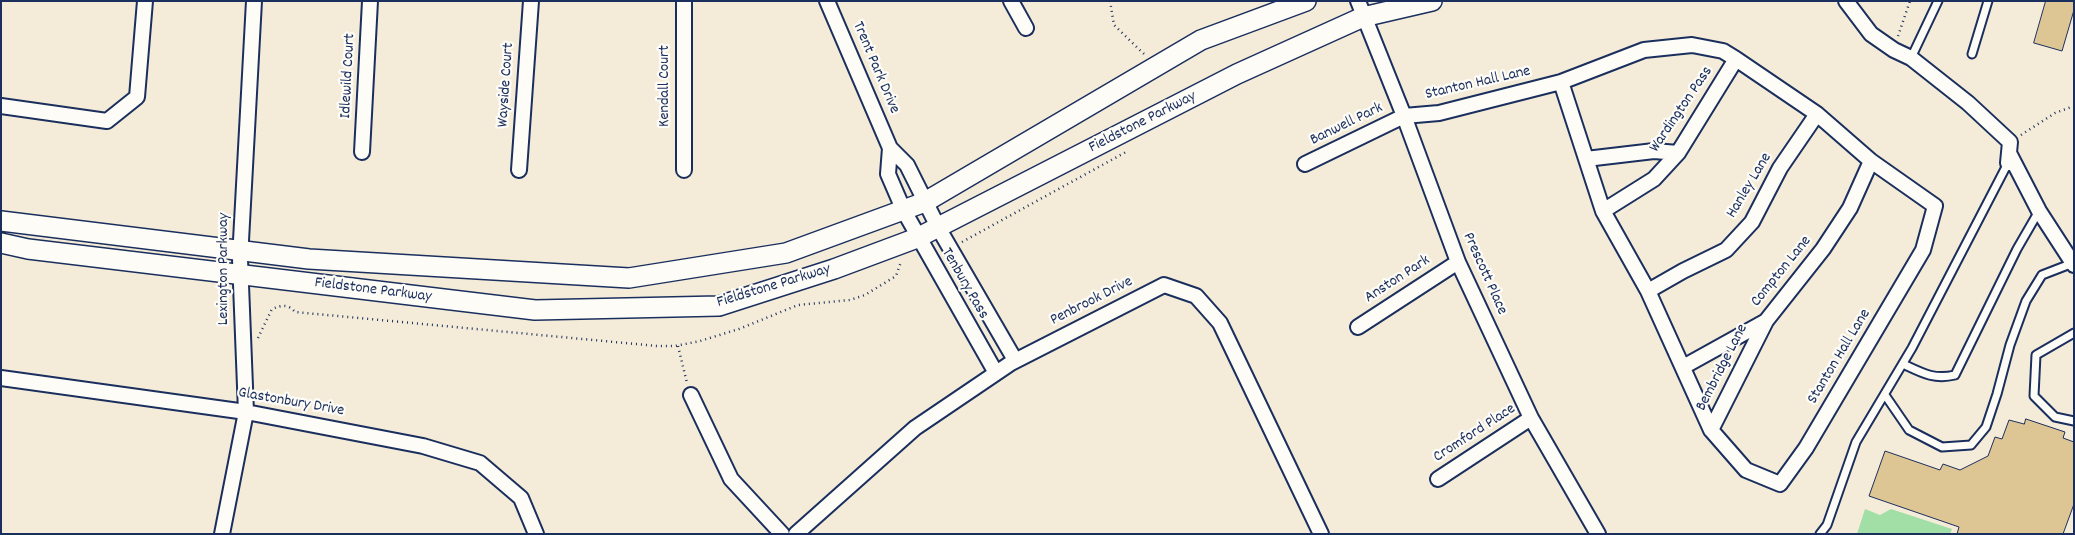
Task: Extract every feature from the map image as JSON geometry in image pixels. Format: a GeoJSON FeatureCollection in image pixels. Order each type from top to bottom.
{"type":"FeatureCollection","features":[{"type":"Feature","properties":{"kind":"street"},"geometry":{"type":"LineString","coordinates":[[1,106],[108,121],[137,97],[145,1]]}},
{"type":"Feature","properties":{"kind":"street","name":"Lexington Parkway"},"geometry":{"type":"LineString","coordinates":[[222,534],[246,412],[240,250],[254,1]]}},
{"type":"Feature","properties":{"kind":"street","name":"Idlewild Court"},"geometry":{"type":"LineString","coordinates":[[362,152],[370,1]]}},
{"type":"Feature","properties":{"kind":"street","name":"Wayside Court"},"geometry":{"type":"LineString","coordinates":[[519,170],[531,1]]}},
{"type":"Feature","properties":{"kind":"street","name":"Kendall Court"},"geometry":{"type":"LineString","coordinates":[[684,1],[684,170]]}},
{"type":"Feature","properties":{"kind":"street","name":"Trent Park Drive"},"geometry":{"type":"LineString","coordinates":[[827,1],[890,148],[907,165],[925,202]]}},
{"type":"Feature","properties":{"kind":"street"},"geometry":{"type":"LineString","coordinates":[[1011,1],[1026,28]]}},
{"type":"Feature","properties":{"kind":"street","name":"Fieldstone Parkway"},"geometry":{"type":"LineString","coordinates":[[1,221],[309,259],[629,278],[786,253],[925,202],[1201,40],[1306,1]]}},
{"type":"Feature","properties":{"kind":"street","name":"Fieldstone Parkway"},"geometry":{"type":"LineString","coordinates":[[1,243],[28,249],[535,310],[719,306],[834,269],[939,228],[1361,9],[1432,1]]}},
{"type":"Feature","properties":{"kind":"street"},"geometry":{"type":"LineString","coordinates":[[1846,1],[1871,34],[1894,50],[1911,58],[1968,103],[2009,153],[2039,211],[2073,264]]}},
{"type":"Feature","properties":{"kind":"street","name":"Prescott Place"},"geometry":{"type":"LineString","coordinates":[[1361,9],[1404,116],[1458,262],[1531,418],[1598,534]]}},
{"type":"Feature","properties":{"kind":"street","name":"Stanton Hall Lane"},"geometry":{"type":"LineString","coordinates":[[1404,116],[1439,113],[1561,82],[1644,50],[1692,45],[1724,51],[1817,114],[1871,162],[1934,206],[1923,250],[1806,448],[1780,484],[1746,470],[1711,430],[1648,292],[1603,211],[1561,82]]}},
{"type":"Feature","properties":{"kind":"street","name":"Wardington Pass"},"geometry":{"type":"LineString","coordinates":[[1603,211],[1654,179],[1678,154],[1736,59]]}},
{"type":"Feature","properties":{"kind":"street","name":"Hanley Lane"},"geometry":{"type":"LineString","coordinates":[[1648,292],[1683,271],[1726,250],[1752,222],[1780,168],[1817,114]]}},
{"type":"Feature","properties":{"kind":"street","name":"Banwell Park"},"geometry":{"type":"LineString","coordinates":[[1305,164],[1404,116]]}},
{"type":"Feature","properties":{"kind":"street","name":"Trent Park Drive"},"geometry":{"type":"LineString","coordinates":[[890,148],[888,174],[904,211]]}},
{"type":"Feature","properties":{"kind":"street"},"geometry":{"type":"LineString","coordinates":[[1586,160],[1654,151],[1678,154]]}},
{"type":"Feature","properties":{"kind":"street","name":"Compton Lane"},"geometry":{"type":"LineString","coordinates":[[1683,367],[1766,322],[1823,249],[1850,208],[1871,162]]}},
{"type":"Feature","properties":{"kind":"street","name":"Tenbury Pass"},"geometry":{"type":"LineString","coordinates":[[925,202],[1015,360]]}},
{"type":"Feature","properties":{"kind":"street","name":"Tenbury Pass"},"geometry":{"type":"LineString","coordinates":[[904,211],[917,238],[996,373]]}},
{"type":"Feature","properties":{"kind":"street","name":"Anston Park"},"geometry":{"type":"LineString","coordinates":[[1358,327],[1458,262]]}},
{"type":"Feature","properties":{"kind":"street","name":"Penbrook Drive"},"geometry":{"type":"LineString","coordinates":[[796,534],[915,428],[1015,360],[1164,285],[1196,296],[1220,323],[1321,534]]}},
{"type":"Feature","properties":{"kind":"street","name":"Bembridge Lane"},"geometry":{"type":"LineString","coordinates":[[1711,430],[1766,322]]}},
{"type":"Feature","properties":{"kind":"street","name":"Glastonbury Drive"},"geometry":{"type":"LineString","coordinates":[[1,378],[246,412],[423,446],[480,463],[521,498],[536,534]]}},
{"type":"Feature","properties":{"kind":"street"},"geometry":{"type":"LineString","coordinates":[[691,395],[730,479],[782,534]]}},
{"type":"Feature","properties":{"kind":"street","name":"Cromford Place"},"geometry":{"type":"LineString","coordinates":[[1438,478],[1531,418]]}},
{"type":"Feature","properties":{"kind":"lane"},"geometry":{"type":"LineString","coordinates":[[1911,58],[1938,1]]}},
{"type":"Feature","properties":{"kind":"lane"},"geometry":{"type":"LineString","coordinates":[[1972,54],[1988,1]]}},
{"type":"Feature","properties":{"kind":"lane"},"geometry":{"type":"LineString","coordinates":[[1820,534],[1827,525],[1856,442],[1903,364],[2009,153]]}},
{"type":"Feature","properties":{"kind":"lane"},"geometry":{"type":"LineString","coordinates":[[1903,364],[1929,377],[1941,378],[1955,375],[2017,249],[2039,211]]}},
{"type":"Feature","properties":{"kind":"lane"},"geometry":{"type":"LineString","coordinates":[[1885,396],[1909,430],[1942,447],[1971,445],[1986,427],[2010,345],[2026,301],[2042,276],[2073,264]]}},
{"type":"Feature","properties":{"kind":"lane"},"geometry":{"type":"LineString","coordinates":[[2074,333],[2036,355],[2034,396],[2055,417],[2074,421]]}},
{"type":"Feature","properties":{"kind":"path"},"geometry":{"type":"LineString","coordinates":[[1110,1],[1114,25],[1146,56]]}},
{"type":"Feature","properties":{"kind":"path"},"geometry":{"type":"LineString","coordinates":[[1894,50],[1910,1]]}},
{"type":"Feature","properties":{"kind":"path"},"geometry":{"type":"LineString","coordinates":[[2009,153],[2055,113],[2074,106]]}},
{"type":"Feature","properties":{"kind":"path"},"geometry":{"type":"LineString","coordinates":[[678,346],[691,395]]}},
{"type":"Feature","properties":{"kind":"green space"},"geometry":{"type":"Polygon","coordinates":[[[1865,509],[1880,515],[1891,509],[1952,529],[1950,534],[1857,534],[1865,509]]]}},
{"type":"Feature","properties":{"kind":"building"},"geometry":{"type":"Polygon","coordinates":[[[2046,1],[2074,1],[2074,10],[2062,51],[2034,43],[2046,1]]]}},
{"type":"Feature","properties":{"kind":"building"},"geometry":{"type":"Polygon","coordinates":[[[2026,419],[2065,432],[2063,438],[2074,442],[2074,504],[2063,534],[1957,534],[1959,527],[1869,496],[1885,451],[1940,470],[1943,464],[1960,470],[1988,456],[1995,437],[2002,439],[2009,420],[2024,424],[2026,419]]]}}]}
